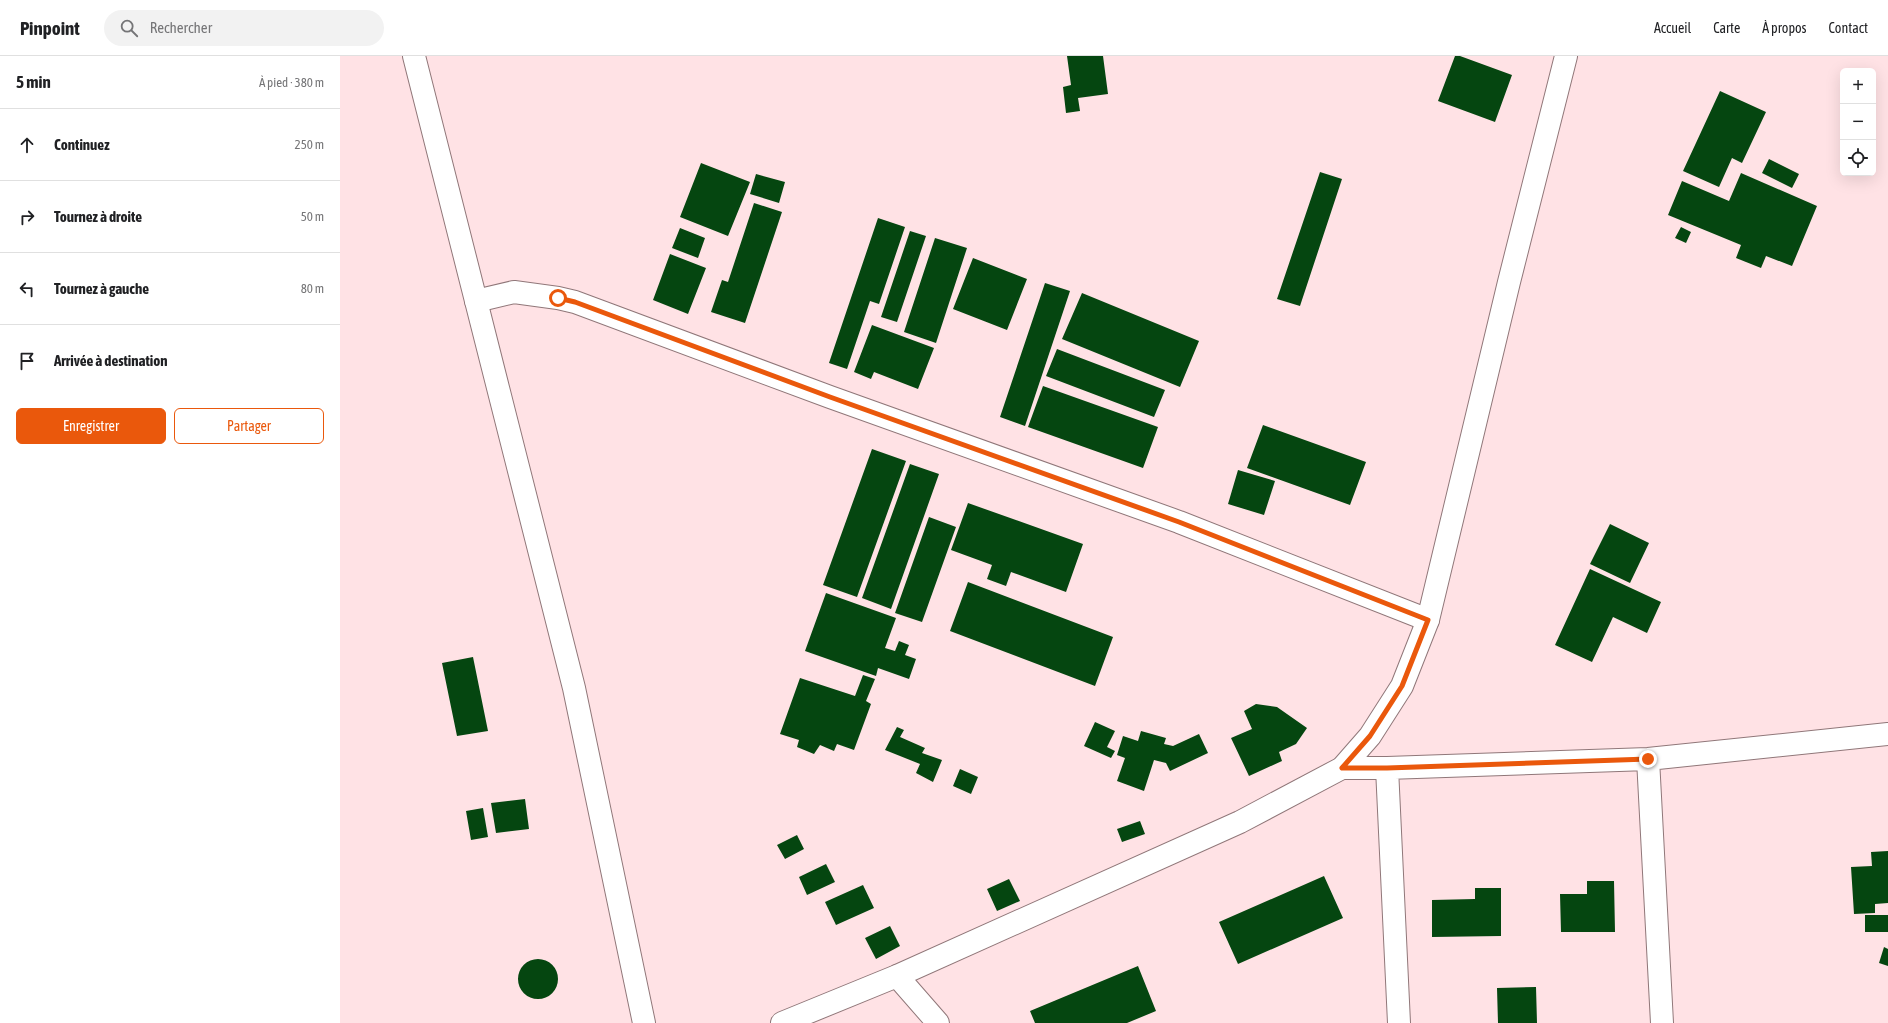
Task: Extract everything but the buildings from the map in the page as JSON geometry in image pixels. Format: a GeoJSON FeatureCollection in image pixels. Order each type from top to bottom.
{"type":"FeatureCollection","features":[{"type":"Feature","properties":{"kind":"street"},"geometry":{"type":"LineString","coordinates":[[414,56],[574,688],[644,1023]]}},
{"type":"Feature","properties":{"kind":"street"},"geometry":{"type":"LineString","coordinates":[[782,1023],[897,976],[1240,822],[1342,768],[1370,736],[1402,686],[1428,620],[1509,282],[1566,56]]}},
{"type":"Feature","properties":{"kind":"street"},"geometry":{"type":"LineString","coordinates":[[476,301],[514,292],[575,302],[830,397],[1179,522],[1428,620]]}},
{"type":"Feature","properties":{"kind":"street"},"geometry":{"type":"LineString","coordinates":[[1342,768],[1387,768],[1648,759],[1888,734]]}},
{"type":"Feature","properties":{"kind":"street"},"geometry":{"type":"LineString","coordinates":[[1648,759],[1662,1023]]}},
{"type":"Feature","properties":{"kind":"street"},"geometry":{"type":"LineString","coordinates":[[1387,768],[1399,1023]]}},
{"type":"Feature","properties":{"kind":"street"},"geometry":{"type":"LineString","coordinates":[[897,976],[938,1023]]}},
{"type":"Feature","properties":{"kind":"route"},"geometry":{"type":"LineString","coordinates":[[558,298],[575,302],[830,397],[1179,522],[1428,620],[1402,686],[1370,736],[1342,768],[1387,768],[1648,759]]}}]}
